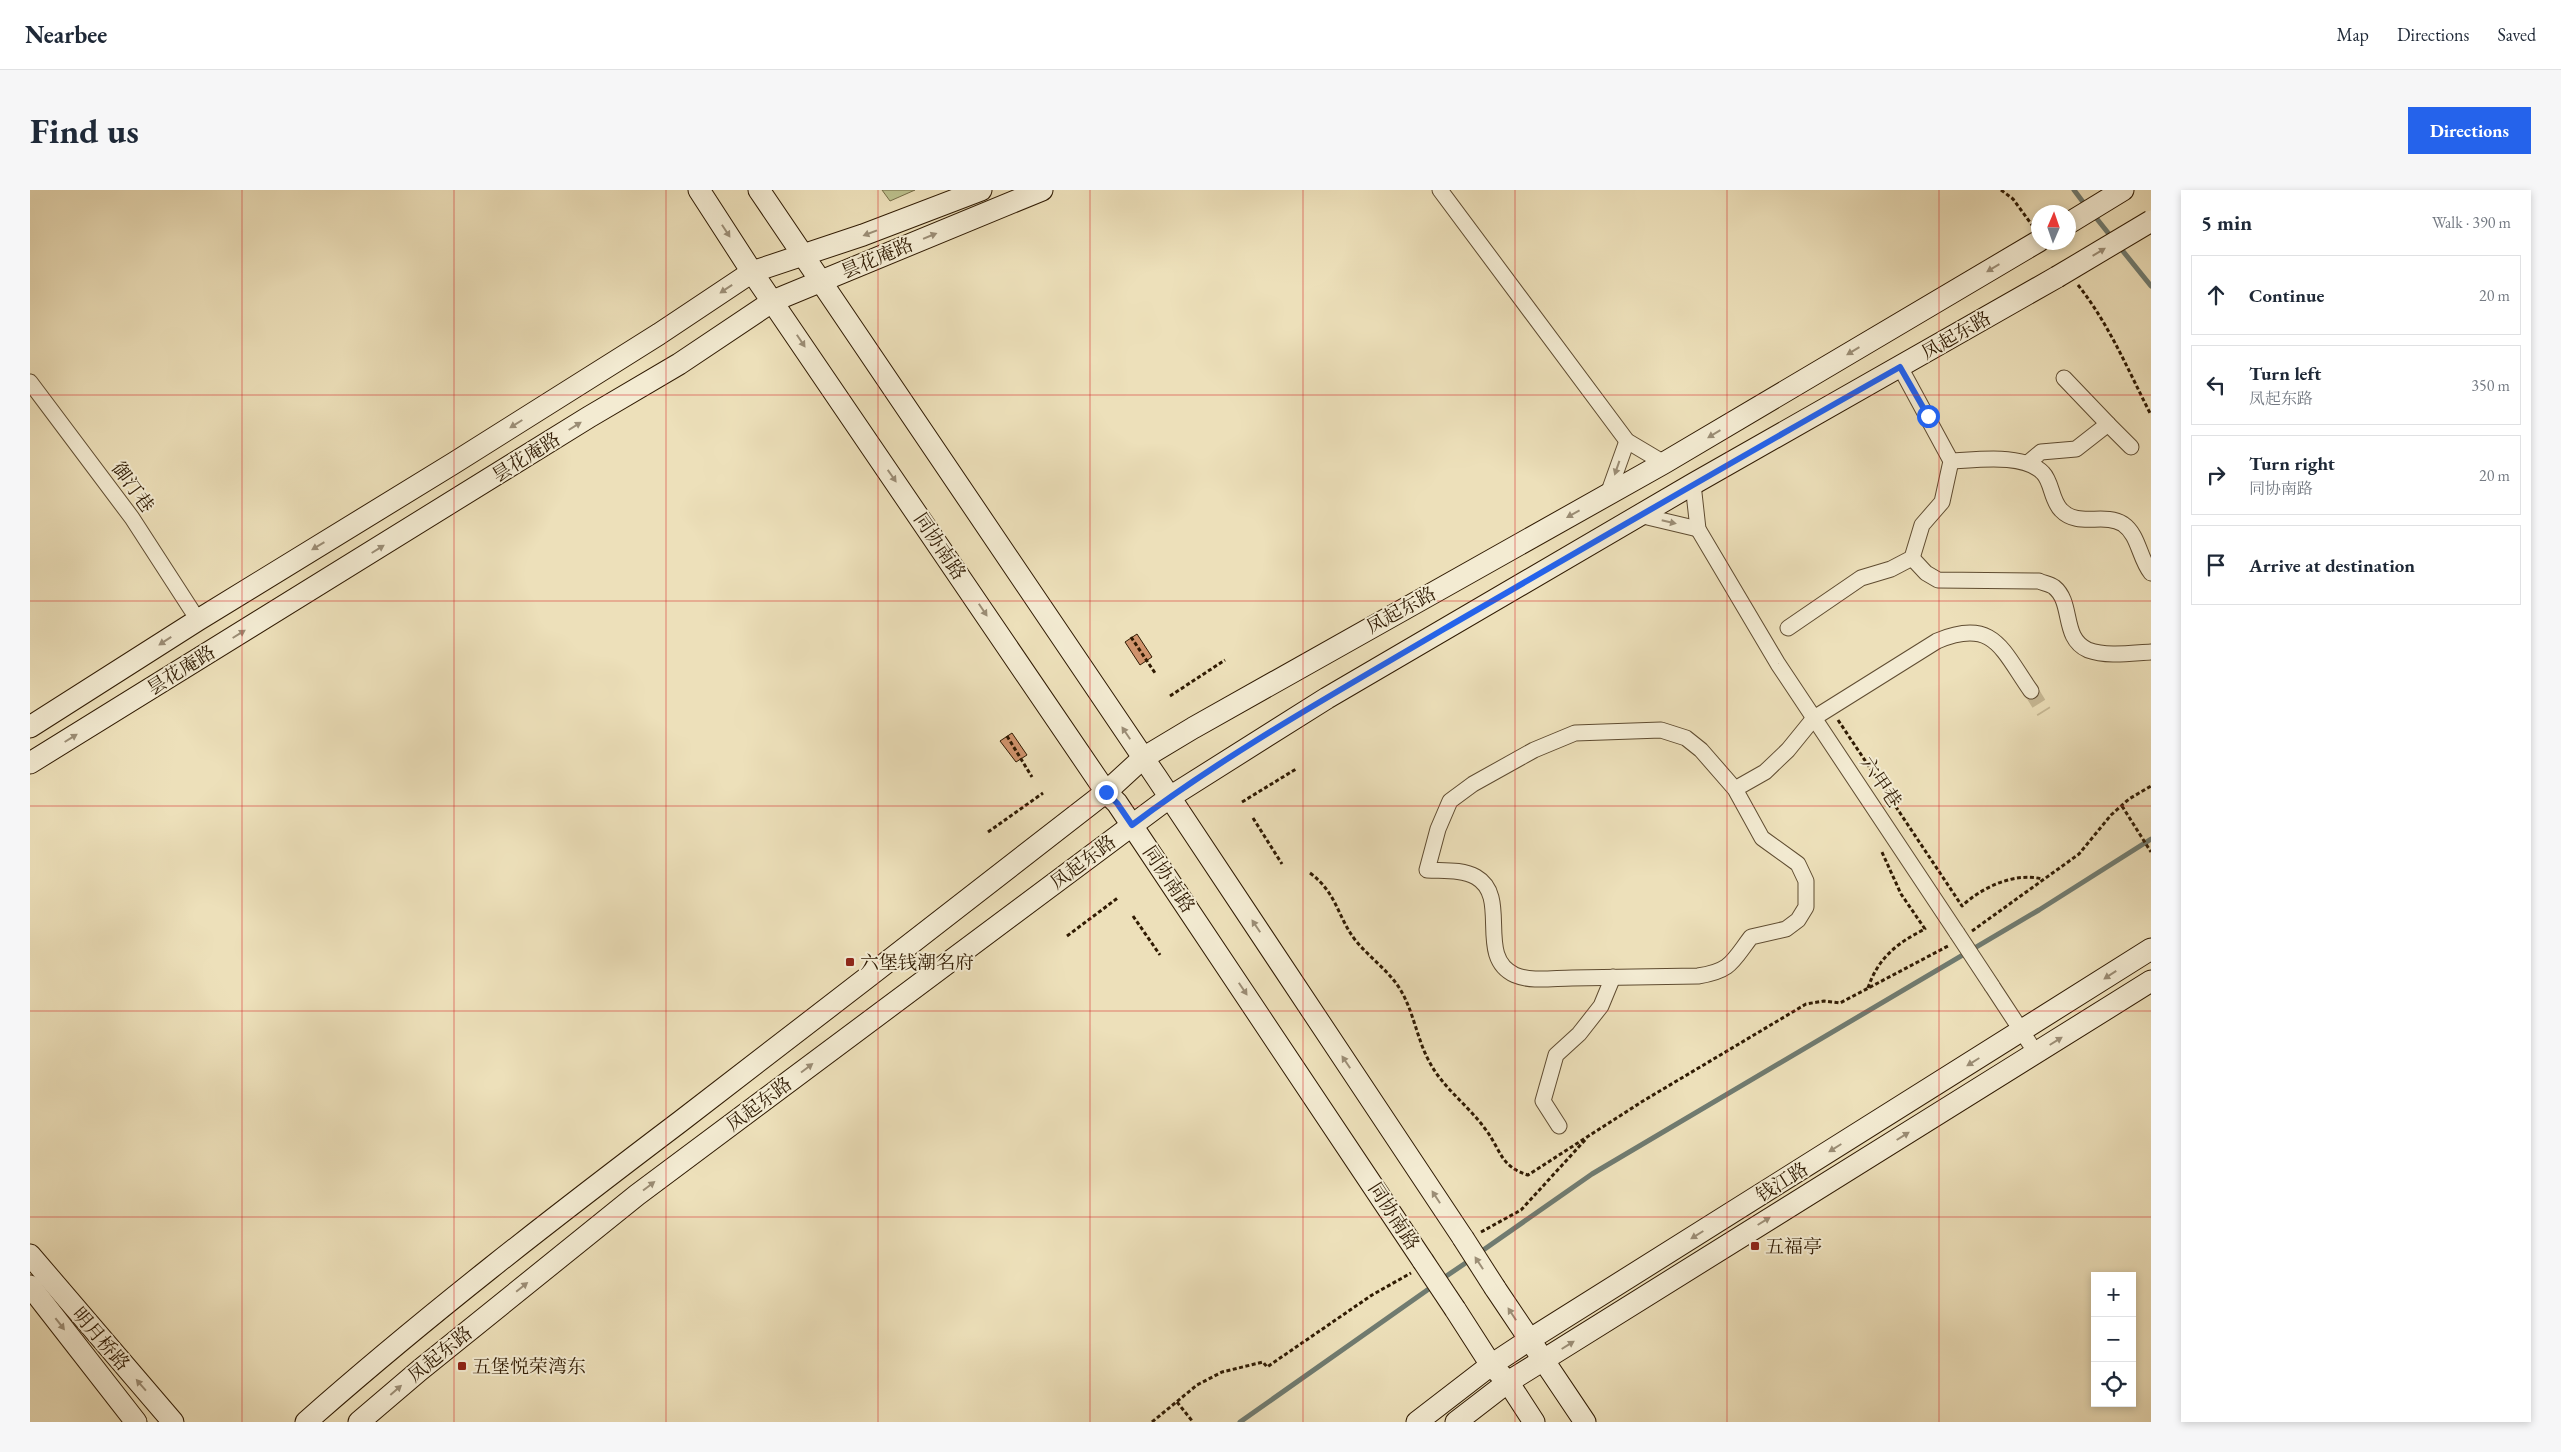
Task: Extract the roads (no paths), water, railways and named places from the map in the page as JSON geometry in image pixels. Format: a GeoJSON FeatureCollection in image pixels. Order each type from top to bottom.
{"type":"FeatureCollection","features":[{"type":"Feature","properties":{"kind":"main road","name":"同协南路"},"geometry":{"type":"LineString","coordinates":[[699,190],[752,272],[1106,792],[1117,803],[1132,825],[1418,1266],[1455,1310],[1491,1365],[1508,1382],[1534,1422]]}},
{"type":"Feature","properties":{"kind":"main road"},"geometry":{"type":"LineString","coordinates":[[759,190],[1143,758],[1471,1236],[1495,1288],[1585,1422]]}},
{"type":"Feature","properties":{"kind":"main road","name":"昙花庵路"},"geometry":{"type":"LineString","coordinates":[[30,727],[198,620],[462,458],[659,334],[752,272],[863,236],[981,190]]}},
{"type":"Feature","properties":{"kind":"main road","name":"昙花庵路"},"geometry":{"type":"LineString","coordinates":[[30,764],[581,422],[679,364],[773,301],[1042,190]]}},
{"type":"Feature","properties":{"kind":"main road"},"geometry":{"type":"LineString","coordinates":[[2076,218],[2123,190]]}},
{"type":"Feature","properties":{"kind":"main road","name":"凤起东路"},"geometry":{"type":"LineString","coordinates":[[359,1422],[420,1370],[637,1195],[1170,797],[1327,698],[1693,484],[1900,367],[2065,278],[2151,221]]}},
{"type":"Feature","properties":{"kind":"main road","name":"凤起东路"},"geometry":{"type":"LineString","coordinates":[[306,1422],[361,1374],[614,1170],[1106,792],[1143,758],[1664,463],[2031,240]]}},
{"type":"Feature","properties":{"kind":"main road","name":"钱江路"},"geometry":{"type":"LineString","coordinates":[[1417,1422],[1491,1365],[1529,1340],[2022,1032],[2151,949]]}},
{"type":"Feature","properties":{"kind":"main road","name":"钱江路"},"geometry":{"type":"LineString","coordinates":[[1456,1422],[1508,1382],[2151,981]]}},
{"type":"Feature","properties":{"kind":"main road","name":"明月桥路"},"geometry":{"type":"LineString","coordinates":[[30,1255],[173,1422]]}},
{"type":"Feature","properties":{"kind":"main road","name":"明月桥路"},"geometry":{"type":"LineString","coordinates":[[30,1286],[136,1422]]}},
{"type":"Feature","properties":{"kind":"street"},"geometry":{"type":"LineString","coordinates":[[1440,190],[1626,441],[1664,463]]}},
{"type":"Feature","properties":{"kind":"street"},"geometry":{"type":"LineString","coordinates":[[1788,628],[1861,578],[1891,569],[1912,558],[1922,525],[1942,502],[1951,461],[1900,367]]}},
{"type":"Feature","properties":{"kind":"street"},"geometry":{"type":"LineString","coordinates":[[2064,378],[2131,447]]}},
{"type":"Feature","properties":{"kind":"street","name":"御汀巷"},"geometry":{"type":"LineString","coordinates":[[30,382],[132,518],[198,620]]}},
{"type":"Feature","properties":{"kind":"street"},"geometry":{"type":"LineString","coordinates":[[2029,462],[2041,452],[2076,449],[2108,424]]}},
{"type":"Feature","properties":{"kind":"street"},"geometry":{"type":"LineString","coordinates":[[1608,494],[1626,441]]}},
{"type":"Feature","properties":{"kind":"street"},"geometry":{"type":"LineString","coordinates":[[1951,461],[1994,459],[2029,462],[2044,474],[2061,510],[2075,518],[2110,519],[2122,524],[2131,532],[2141,558],[2151,573]]}},
{"type":"Feature","properties":{"kind":"street","name":"六甲巷"},"geometry":{"type":"LineString","coordinates":[[1693,484],[1698,529],[1778,664],[2036,1053]]}},
{"type":"Feature","properties":{"kind":"street"},"geometry":{"type":"LineString","coordinates":[[1640,515],[1698,529]]}},
{"type":"Feature","properties":{"kind":"street"},"geometry":{"type":"LineString","coordinates":[[1912,558],[1926,573],[1938,580],[2039,581],[2053,586],[2062,598],[2068,626],[2074,637],[2087,650],[2104,653],[2151,652]]}},
{"type":"Feature","properties":{"kind":"street"},"geometry":{"type":"LineString","coordinates":[[1735,789],[1765,772],[1788,750],[1814,718],[1936,641],[1957,633],[1975,632],[1995,639],[2031,691]]}},
{"type":"Feature","properties":{"kind":"street"},"geometry":{"type":"LineString","coordinates":[[1661,730],[1686,738],[1701,750],[1735,789],[1762,838],[1774,848],[1789,855],[1798,864],[1806,881],[1806,907],[1798,920],[1786,929],[1751,937],[1732,964],[1717,974],[1698,976],[1528,978],[1514,975],[1499,961],[1495,946],[1492,904],[1487,887],[1476,877],[1459,871],[1427,870],[1438,829],[1450,801],[1473,784],[1534,750],[1575,733],[1661,730]]}},
{"type":"Feature","properties":{"kind":"street"},"geometry":{"type":"LineString","coordinates":[[1559,1126],[1543,1101],[1556,1055],[1579,1034],[1601,1006],[1613,977]]}},
{"type":"Feature","properties":{"kind":"waterway"},"geometry":{"type":"LineString","coordinates":[[2074,190],[2086,206]]}},
{"type":"Feature","properties":{"kind":"waterway"},"geometry":{"type":"LineString","coordinates":[[2093,214],[2113,239]]}},
{"type":"Feature","properties":{"kind":"waterway"},"geometry":{"type":"LineString","coordinates":[[2118,245],[2151,286]]}},
{"type":"Feature","properties":{"kind":"waterway"},"geometry":{"type":"LineString","coordinates":[[1479,1253],[1592,1174],[2039,910],[2151,839]]}},
{"type":"Feature","properties":{"kind":"waterway"},"geometry":{"type":"LineString","coordinates":[[1442,1279],[1470,1260]]}},
{"type":"Feature","properties":{"kind":"waterway"},"geometry":{"type":"LineString","coordinates":[[1240,1422],[1433,1286]]}},
{"type":"Feature","properties":{"kind":"tunnel"},"geometry":{"type":"LineString","coordinates":[[2031,691],[2044,712]]}},
{"type":"Feature","properties":{"kind":"place","name":"六堡钱潮名府"},"geometry":{"type":"Point","coordinates":[850,962]}},
{"type":"Feature","properties":{"kind":"place","name":"五福亭"},"geometry":{"type":"Point","coordinates":[1755,1246]}},
{"type":"Feature","properties":{"kind":"place","name":"五堡悦荣湾东"},"geometry":{"type":"Point","coordinates":[462,1366]}}]}
